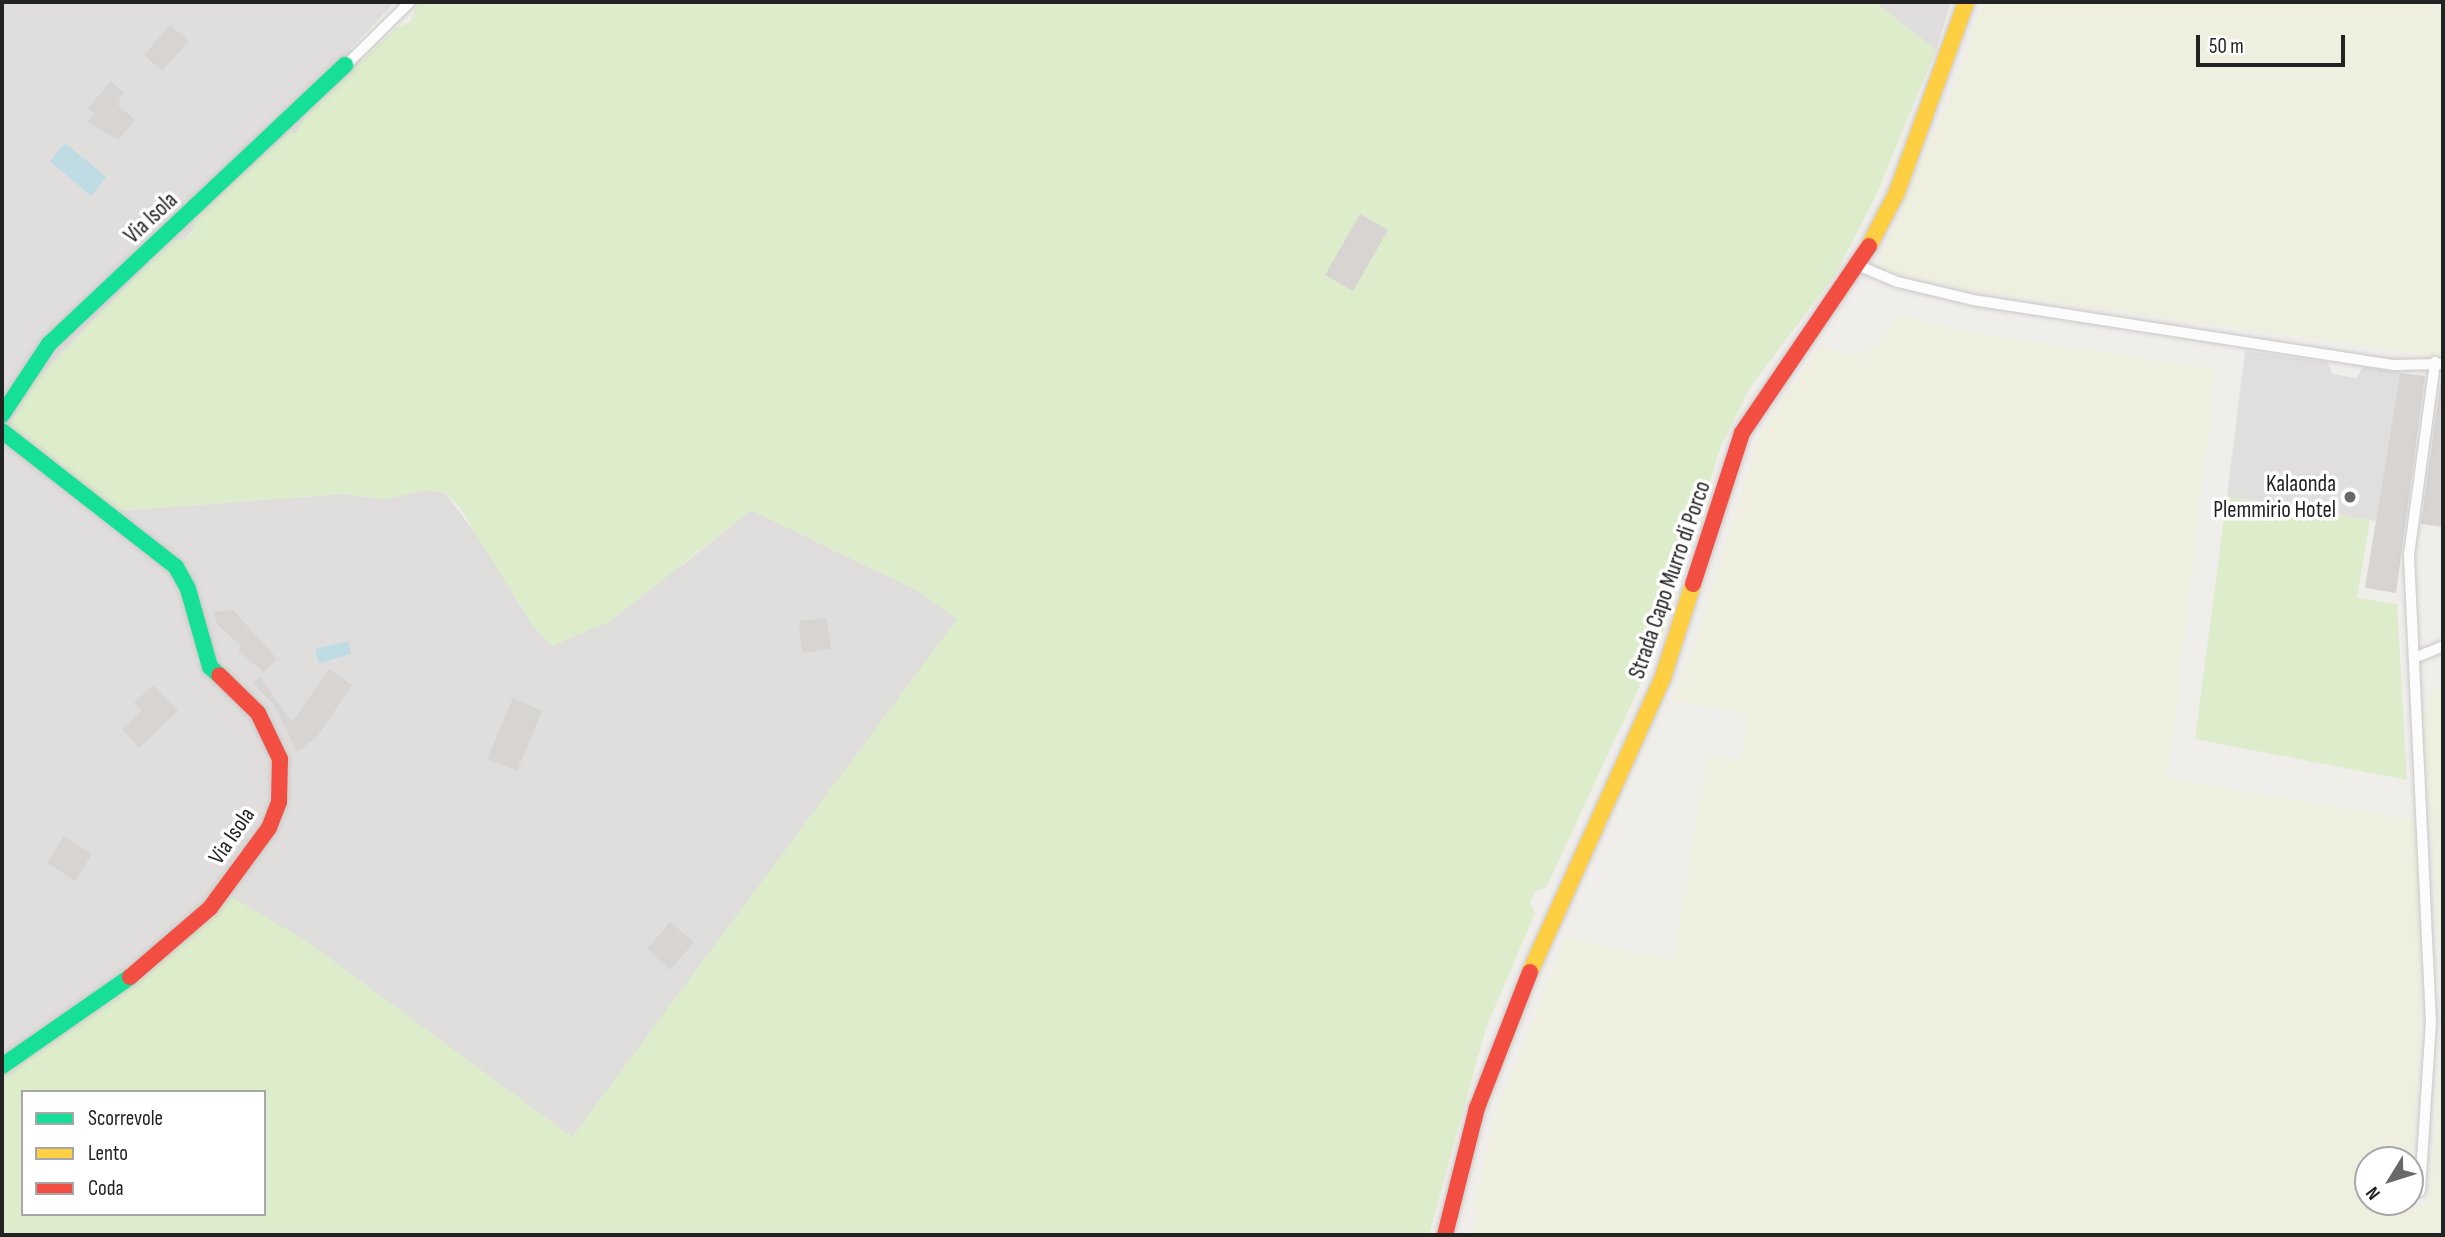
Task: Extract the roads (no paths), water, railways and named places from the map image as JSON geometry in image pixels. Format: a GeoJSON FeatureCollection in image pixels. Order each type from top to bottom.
{"type":"FeatureCollection","features":[{"type":"Feature","properties":{"kind":"street","name":"Strada Capo Murro di Porco"},"geometry":{"type":"LineString","coordinates":[[1445,1235],[1477,1108],[1507,1021],[1663,677],[1742,433],[1768,388],[1859,266],[1897,192],[1966,2]]}},
{"type":"Feature","properties":{"kind":"street","name":"Via Isola"},"geometry":{"type":"LineString","coordinates":[[2,415],[49,344],[345,65]]}},
{"type":"Feature","properties":{"kind":"street","name":"Via Isola"},"geometry":{"type":"LineString","coordinates":[[2,431],[176,568],[188,589],[210,667],[242,693],[273,738],[279,759],[279,802],[269,828],[225,888],[174,943],[60,1030],[2,1066]]}},
{"type":"Feature","properties":{"kind":"lane"},"geometry":{"type":"LineString","coordinates":[[345,65],[410,2]]}},
{"type":"Feature","properties":{"kind":"lane"},"geometry":{"type":"LineString","coordinates":[[1859,266],[1898,282],[1973,300],[2394,365],[2439,363],[2410,526],[2431,1023],[2423,1146]]}},
{"type":"Feature","properties":{"kind":"lane"},"geometry":{"type":"LineString","coordinates":[[2414,657],[2443,646]]}},
{"type":"Feature","properties":{"kind":"water"},"geometry":{"type":"Polygon","coordinates":[[[65,143],[106,177],[91,196],[50,161],[65,143]]]}},
{"type":"Feature","properties":{"kind":"water"},"geometry":{"type":"Polygon","coordinates":[[[348,641],[351,654],[319,663],[315,649],[348,641]]]}},
{"type":"Feature","properties":{"kind":"place","name":"Kalaonda Plemmirio Hotel"},"geometry":{"type":"Point","coordinates":[2350,497]}}]}
